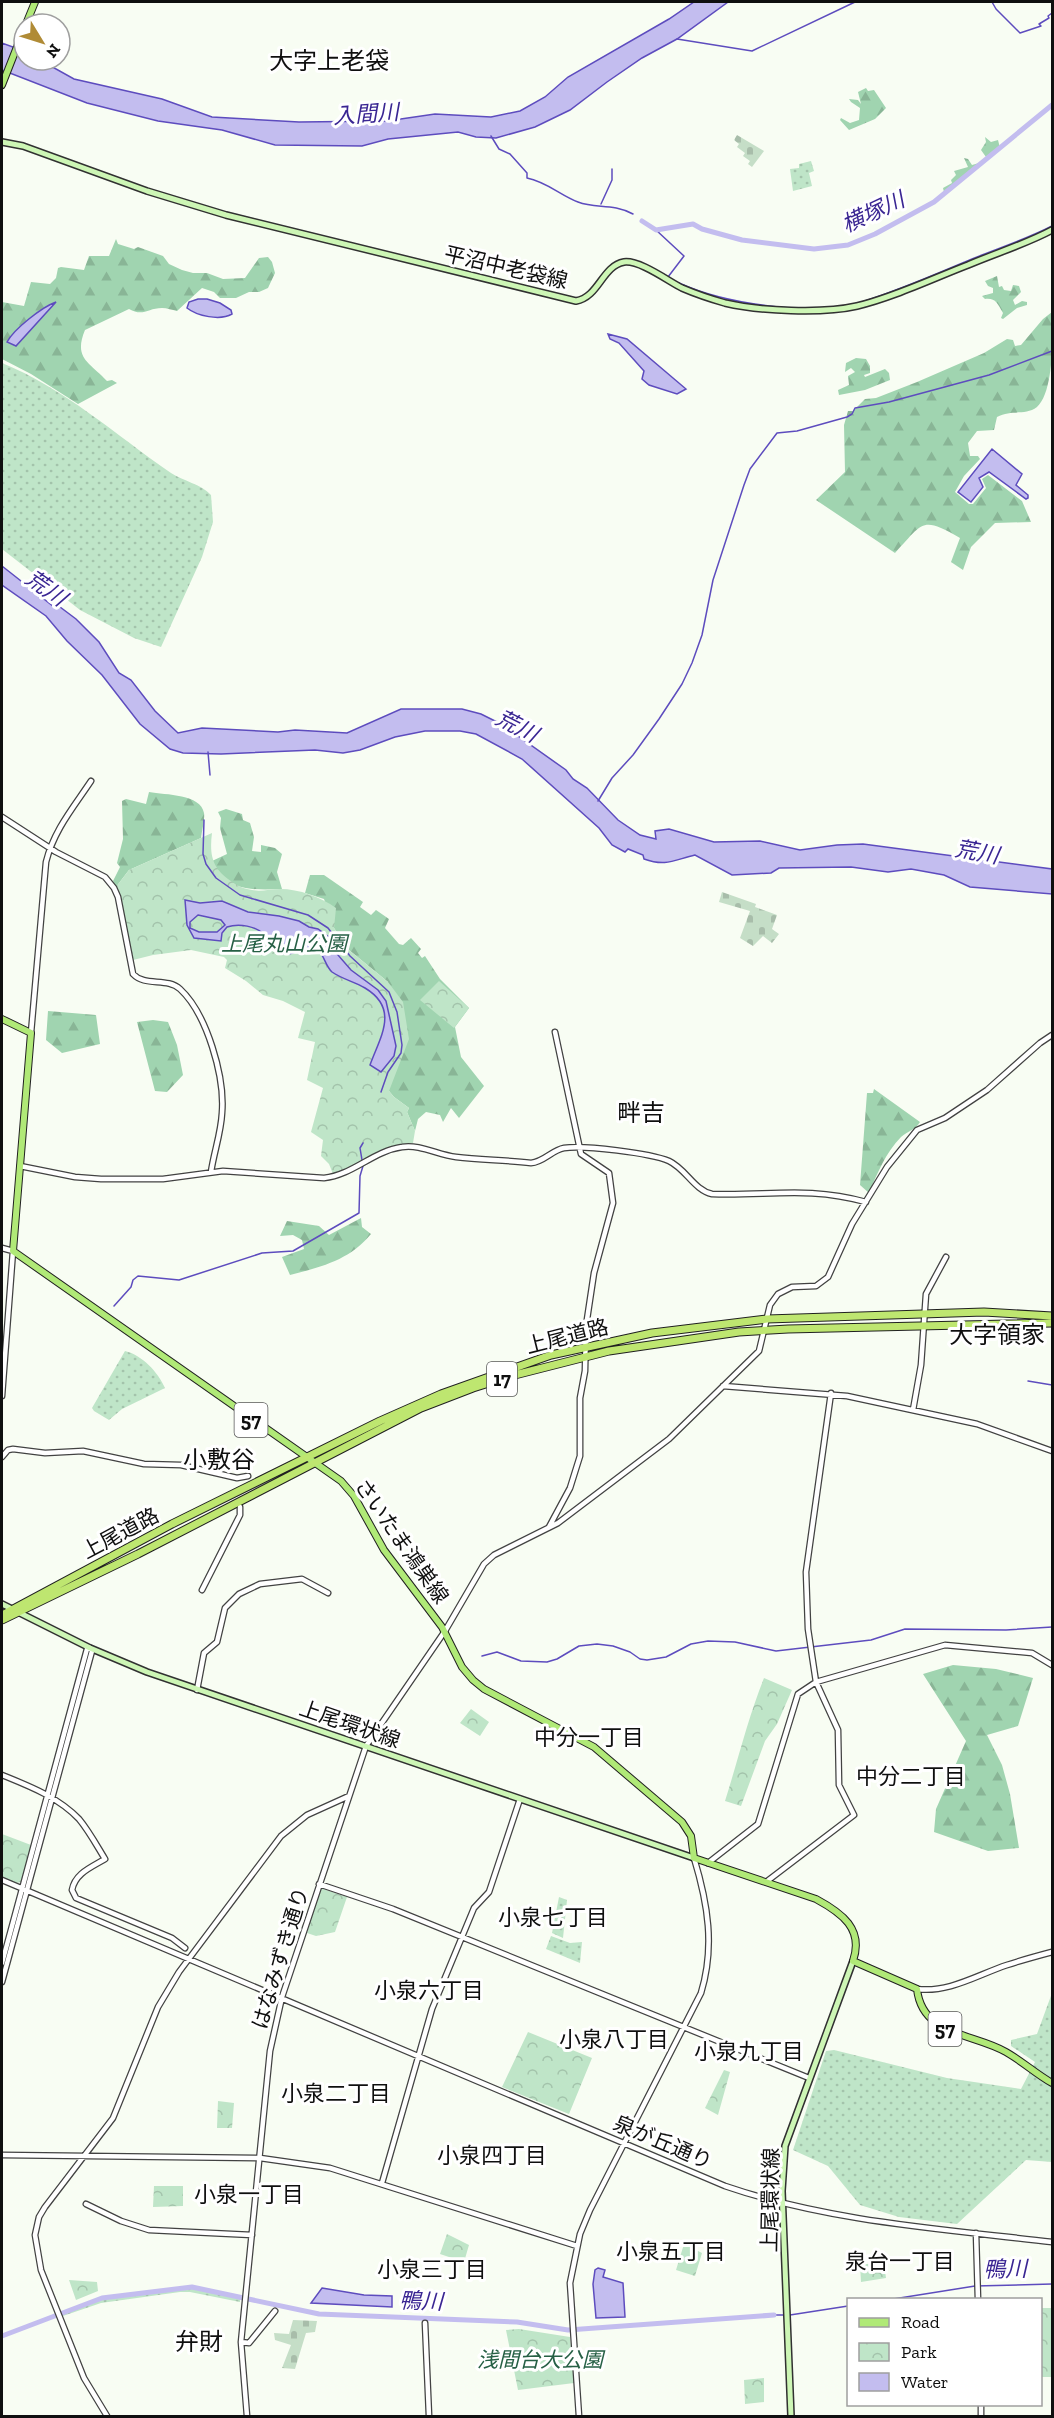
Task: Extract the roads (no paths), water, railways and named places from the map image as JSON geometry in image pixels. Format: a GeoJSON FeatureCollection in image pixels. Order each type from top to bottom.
{"type":"FeatureCollection","features":[{"type":"Feature","properties":{"kind":"highway","name":"上尾道路"},"geometry":{"type":"LineString","coordinates":[[2,1620],[124,1549],[306,1457],[441,1394],[522,1364],[585,1347],[651,1333],[767,1319],[984,1312],[1053,1316]]}},
{"type":"Feature","properties":{"kind":"highway","name":"上尾道路"},"geometry":{"type":"LineString","coordinates":[[2,1615],[16,1611],[441,1399],[511,1376],[586,1356],[682,1339],[765,1329],[1053,1323]]}},
{"type":"Feature","properties":{"kind":"main road"},"geometry":{"type":"LineString","coordinates":[[2,85],[12,60]]}},
{"type":"Feature","properties":{"kind":"main road","name":"平沼中老袋線"},"geometry":{"type":"LineString","coordinates":[[2,142],[23,146],[147,192],[237,218],[576,301],[592,293],[614,267],[629,262],[642,266],[685,289],[727,304],[776,309],[837,310],[870,303],[1053,230]]}},
{"type":"Feature","properties":{"kind":"main road"},"geometry":{"type":"LineString","coordinates":[[2,1019],[31,1033],[13,1251]]}},
{"type":"Feature","properties":{"kind":"main road","name":"さいたま鴻巣線"},"geometry":{"type":"LineString","coordinates":[[13,1251],[341,1481],[354,1496],[383,1548],[445,1631],[462,1667],[479,1685],[594,1747],[678,1817],[689,1831],[694,1858]]}},
{"type":"Feature","properties":{"kind":"main road","name":"上尾環状線"},"geometry":{"type":"LineString","coordinates":[[2,1604],[136,1668],[694,1858]]}},
{"type":"Feature","properties":{"kind":"main road"},"geometry":{"type":"LineString","coordinates":[[694,1858],[816,1899],[828,1906],[842,1917],[856,1935],[857,1947],[853,1961]]}},
{"type":"Feature","properties":{"kind":"main road","name":"上尾環状線"},"geometry":{"type":"LineString","coordinates":[[790,2416],[782,2169],[785,2146],[853,1961]]}},
{"type":"Feature","properties":{"kind":"main road","name":"57"},"geometry":{"type":"LineString","coordinates":[[853,1961],[917,1989],[920,2006],[936,2023],[951,2032],[1005,2052],[1053,2083]]}},
{"type":"Feature","properties":{"kind":"street"},"geometry":{"type":"LineString","coordinates":[[31,1033],[44,871],[49,848],[60,824],[92,781]]}},
{"type":"Feature","properties":{"kind":"street"},"geometry":{"type":"LineString","coordinates":[[2,817],[49,848],[98,872],[110,881],[118,897],[134,974],[140,979],[176,986],[182,990],[201,1018],[220,1077],[222,1093],[222,1116],[211,1172]]}},
{"type":"Feature","properties":{"kind":"street"},"geometry":{"type":"LineString","coordinates":[[549,1527],[570,1488],[580,1456],[580,1398],[585,1376],[585,1326],[592,1282],[612,1209],[613,1193],[609,1173],[582,1156],[555,1032]]}},
{"type":"Feature","properties":{"kind":"street","name":"はなみずき通り"},"geometry":{"type":"LineString","coordinates":[[241,2342],[270,2051],[282,1997],[366,1746],[445,1631],[484,1564],[494,1555],[575,1511],[659,1448],[759,1351],[771,1302],[782,1291],[792,1287],[812,1287],[826,1280],[847,1232],[887,1167],[917,1130],[945,1119],[987,1090],[1040,1043],[1053,1035]]}},
{"type":"Feature","properties":{"kind":"street"},"geometry":{"type":"LineString","coordinates":[[20,1166],[75,1177],[100,1179],[163,1179],[232,1171],[303,1178],[333,1177],[346,1173],[392,1149],[405,1146],[415,1146],[454,1157],[531,1163],[540,1162],[561,1149],[599,1149],[667,1161],[680,1169],[701,1190],[712,1194],[806,1191],[866,1202]]}},
{"type":"Feature","properties":{"kind":"street"},"geometry":{"type":"LineString","coordinates":[[2,1248],[13,1251],[2,1396]]}},
{"type":"Feature","properties":{"kind":"street"},"geometry":{"type":"LineString","coordinates":[[913,1410],[921,1365],[928,1287],[946,1257]]}},
{"type":"Feature","properties":{"kind":"street"},"geometry":{"type":"LineString","coordinates":[[723,1386],[831,1393],[977,1424],[1053,1451]]}},
{"type":"Feature","properties":{"kind":"street"},"geometry":{"type":"LineString","coordinates":[[766,1882],[854,1815],[838,1785],[838,1727],[816,1683],[808,1629],[806,1572],[831,1393]]}},
{"type":"Feature","properties":{"kind":"street"},"geometry":{"type":"LineString","coordinates":[[2,1457],[8,1450],[14,1449],[45,1453],[83,1451],[144,1464],[181,1465],[237,1478],[248,1476]]}},
{"type":"Feature","properties":{"kind":"street"},"geometry":{"type":"LineString","coordinates":[[202,1590],[240,1515],[240,1507]]}},
{"type":"Feature","properties":{"kind":"street"},"geometry":{"type":"LineString","coordinates":[[197,1690],[204,1653],[217,1642],[225,1608],[239,1594],[260,1584],[302,1579],[327,1593]]}},
{"type":"Feature","properties":{"kind":"street"},"geometry":{"type":"LineString","coordinates":[[708,1863],[758,1824],[798,1694],[816,1683],[945,1645],[1032,1653],[1053,1665]]}},
{"type":"Feature","properties":{"kind":"street"},"geometry":{"type":"LineString","coordinates":[[2,1963],[92,1651],[90,1648]]}},
{"type":"Feature","properties":{"kind":"street"},"geometry":{"type":"LineString","coordinates":[[2,1775],[49,1797],[79,1820],[105,1859],[75,1880],[72,1890],[76,1898],[172,1938],[185,1948]]}},
{"type":"Feature","properties":{"kind":"street"},"geometry":{"type":"LineString","coordinates":[[107,2416],[84,2379],[60,2318],[39,2262],[35,2229],[45,2207],[113,2118],[158,2007],[171,1982],[281,1836],[307,1815],[349,1796]]}},
{"type":"Feature","properties":{"kind":"street"},"geometry":{"type":"LineString","coordinates":[[2,1982],[28,1891],[49,1797]]}},
{"type":"Feature","properties":{"kind":"street"},"geometry":{"type":"LineString","coordinates":[[382,2183],[432,2009],[474,1908],[489,1892],[520,1799]]}},
{"type":"Feature","properties":{"kind":"street"},"geometry":{"type":"LineString","coordinates":[[579,2416],[570,2283],[577,2246],[590,2210],[701,1993],[709,1954],[708,1918],[694,1858]]}},
{"type":"Feature","properties":{"kind":"street","name":"泉が丘通り"},"geometry":{"type":"LineString","coordinates":[[2,1880],[725,2186],[783,2203],[887,2222],[1053,2242]]}},
{"type":"Feature","properties":{"kind":"street"},"geometry":{"type":"LineString","coordinates":[[319,1884],[393,1909],[809,2078]]}},
{"type":"Feature","properties":{"kind":"street"},"geometry":{"type":"LineString","coordinates":[[917,1989],[934,1990],[948,1987],[1007,1965],[1053,1952]]}},
{"type":"Feature","properties":{"kind":"street"},"geometry":{"type":"LineString","coordinates":[[2,2155],[260,2158],[330,2168],[577,2246]]}},
{"type":"Feature","properties":{"kind":"street"},"geometry":{"type":"LineString","coordinates":[[86,2204],[121,2222],[149,2230],[252,2235]]}},
{"type":"Feature","properties":{"kind":"street"},"geometry":{"type":"LineString","coordinates":[[976,2233],[978,2298]]}},
{"type":"Feature","properties":{"kind":"street"},"geometry":{"type":"LineString","coordinates":[[247,2416],[241,2342],[249,2343],[275,2311]]}},
{"type":"Feature","properties":{"kind":"street"},"geometry":{"type":"LineString","coordinates":[[425,2323],[429,2416]]}},
{"type":"Feature","properties":{"kind":"water"},"geometry":{"type":"Polygon","coordinates":[[[694,2],[728,2],[677,39],[642,58],[570,110],[535,127],[496,138],[476,137],[458,132],[388,139],[362,146],[275,145],[222,130],[158,121],[87,103],[2,70],[2,43],[12,47],[12,72],[61,72],[74,79],[162,99],[212,117],[299,122],[387,121],[435,114],[491,117],[520,111],[545,97],[568,77],[669,19],[694,2]]]}},
{"type":"Feature","properties":{"kind":"water"},"geometry":{"type":"Polygon","coordinates":[[[207,299],[220,303],[231,310],[232,314],[209,317],[187,308],[189,302],[207,299]]]}},
{"type":"Feature","properties":{"kind":"water"},"geometry":{"type":"Polygon","coordinates":[[[56,302],[16,346],[7,342],[29,319],[56,302]]]}},
{"type":"Feature","properties":{"kind":"water"},"geometry":{"type":"Polygon","coordinates":[[[608,334],[627,339],[686,389],[677,394],[649,385],[642,379],[644,371],[619,343],[610,339],[608,334]]]}},
{"type":"Feature","properties":{"kind":"water"},"geometry":{"type":"Polygon","coordinates":[[[992,449],[1022,474],[1016,485],[1028,495],[1028,498],[1026,499],[989,472],[979,478],[983,487],[971,502],[958,492],[992,449]]]}},
{"type":"Feature","properties":{"kind":"water"},"geometry":{"type":"Polygon","coordinates":[[[2,566],[54,607],[56,604],[76,619],[99,642],[119,673],[131,680],[155,711],[178,733],[202,728],[347,733],[401,709],[462,709],[481,714],[501,724],[566,770],[618,820],[640,835],[656,839],[655,831],[669,829],[714,842],[760,841],[800,850],[863,844],[1052,869],[1052,894],[970,887],[944,875],[911,869],[888,872],[851,867],[779,868],[771,873],[732,875],[695,855],[670,862],[644,859],[643,855],[628,849],[625,852],[612,845],[599,828],[522,759],[476,734],[460,731],[425,731],[395,737],[360,750],[343,753],[315,750],[221,754],[183,753],[170,749],[140,724],[102,675],[67,641],[46,616],[2,585],[2,566]]]}},
{"type":"Feature","properties":{"kind":"water"},"geometry":{"type":"Polygon","coordinates":[[[185,900],[200,903],[222,901],[248,912],[279,916],[318,929],[329,937],[331,947],[351,970],[378,990],[386,1001],[396,1046],[394,1056],[381,1072],[370,1065],[384,1024],[385,1014],[382,1005],[376,996],[365,988],[332,972],[317,949],[306,948],[291,954],[282,954],[261,932],[242,925],[227,927],[222,933],[221,941],[194,938],[187,925],[185,900]],[[198,915],[190,922],[190,928],[199,932],[217,932],[225,925],[221,920],[198,915]]]}},
{"type":"Feature","properties":{"kind":"water"},"geometry":{"type":"Polygon","coordinates":[[[598,2268],[605,2270],[603,2277],[623,2283],[625,2317],[596,2318],[593,2284],[595,2270],[598,2268]]]}},
{"type":"Feature","properties":{"kind":"water"},"geometry":{"type":"Polygon","coordinates":[[[322,2288],[364,2295],[392,2296],[392,2307],[311,2303],[322,2288]]]}},
{"type":"Feature","properties":{"kind":"waterway"},"geometry":{"type":"LineString","coordinates":[[677,39],[752,51],[855,2]]}},
{"type":"Feature","properties":{"kind":"waterway"},"geometry":{"type":"LineString","coordinates":[[992,2],[1020,33],[1041,26],[1039,24],[1049,18],[1048,16],[1052,13]]}},
{"type":"Feature","properties":{"kind":"waterway","name":"横塚川"},"geometry":{"type":"LineString","coordinates":[[642,221],[656,230],[693,224],[702,229],[742,240],[814,249],[848,245],[875,234],[934,202],[1052,105]]}},
{"type":"Feature","properties":{"kind":"waterway","name":"横塚川"},"geometry":{"type":"LineString","coordinates":[[491,136],[499,149],[510,154],[527,173],[527,178],[541,182],[578,202],[618,208],[633,214]]}},
{"type":"Feature","properties":{"kind":"waterway"},"geometry":{"type":"LineString","coordinates":[[601,204],[612,180],[612,169]]}},
{"type":"Feature","properties":{"kind":"waterway"},"geometry":{"type":"LineString","coordinates":[[679,283],[720,297],[769,306],[795,308],[842,306],[862,302],[904,287],[1052,226]]}},
{"type":"Feature","properties":{"kind":"waterway"},"geometry":{"type":"LineString","coordinates":[[656,230],[684,256],[668,277]]}},
{"type":"Feature","properties":{"kind":"waterway"},"geometry":{"type":"LineString","coordinates":[[598,801],[612,778],[633,755],[682,684],[702,635],[713,580],[750,469],[777,433],[797,431],[847,417],[855,408],[889,402],[989,375],[1052,351]]}},
{"type":"Feature","properties":{"kind":"waterway"},"geometry":{"type":"LineString","coordinates":[[208,752],[210,775]]}},
{"type":"Feature","properties":{"kind":"waterway"},"geometry":{"type":"LineString","coordinates":[[204,820],[203,854],[206,864],[216,878],[240,895],[308,915],[328,928],[350,956],[389,992],[397,1012],[402,1045],[401,1053],[388,1072],[381,1092]]}},
{"type":"Feature","properties":{"kind":"waterway"},"geometry":{"type":"LineString","coordinates":[[114,1306],[138,1276],[179,1280],[262,1253],[293,1251],[359,1213],[360,1176],[363,1166],[360,1148],[363,1143]]}},
{"type":"Feature","properties":{"kind":"waterway"},"geometry":{"type":"LineString","coordinates":[[1028,1381],[1052,1385]]}},
{"type":"Feature","properties":{"kind":"waterway"},"geometry":{"type":"LineString","coordinates":[[482,1656],[497,1652],[521,1661],[547,1662],[579,1646],[597,1644],[613,1646],[647,1660],[666,1657],[691,1644],[708,1641],[735,1642],[776,1651],[871,1640],[905,1629],[1006,1630],[1052,1627]]}},
{"type":"Feature","properties":{"kind":"waterway","name":"鴨川"},"geometry":{"type":"LineString","coordinates":[[900,2298],[975,2286],[1052,2284]]}},
{"type":"Feature","properties":{"kind":"waterway","name":"鴨川"},"geometry":{"type":"LineString","coordinates":[[2,2336],[102,2298],[192,2287],[319,2314],[517,2322],[568,2330],[774,2315]]}},
{"type":"Feature","properties":{"kind":"waterway","name":"鴨川"},"geometry":{"type":"LineString","coordinates":[[790,2315],[847,2306]]}},
{"type":"Feature","properties":{"kind":"waterway","name":"鴨川"},"geometry":{"type":"LineString","coordinates":[[774,2315],[785,2315]]}},
{"type":"Feature","properties":{"kind":"district","name":"大字上老袋"},"geometry":{"type":"Point","coordinates":[329,60]}},
{"type":"Feature","properties":{"kind":"district","name":"畔吉"},"geometry":{"type":"Point","coordinates":[641,1112]}},
{"type":"Feature","properties":{"kind":"district","name":"大字領家"},"geometry":{"type":"Point","coordinates":[997,1334]}},
{"type":"Feature","properties":{"kind":"district","name":"小敷谷"},"geometry":{"type":"Point","coordinates":[219,1459]}},
{"type":"Feature","properties":{"kind":"district","name":"中分一丁目"},"geometry":{"type":"Point","coordinates":[589,1737]}},
{"type":"Feature","properties":{"kind":"district","name":"中分二丁目"},"geometry":{"type":"Point","coordinates":[911,1776]}},
{"type":"Feature","properties":{"kind":"district","name":"小泉七丁目"},"geometry":{"type":"Point","coordinates":[553,1917]}},
{"type":"Feature","properties":{"kind":"district","name":"小泉六丁目"},"geometry":{"type":"Point","coordinates":[429,1990]}},
{"type":"Feature","properties":{"kind":"district","name":"小泉八丁目"},"geometry":{"type":"Point","coordinates":[614,2039]}},
{"type":"Feature","properties":{"kind":"district","name":"小泉九丁目"},"geometry":{"type":"Point","coordinates":[749,2051]}},
{"type":"Feature","properties":{"kind":"district","name":"小泉二丁目"},"geometry":{"type":"Point","coordinates":[336,2093]}},
{"type":"Feature","properties":{"kind":"district","name":"小泉四丁目"},"geometry":{"type":"Point","coordinates":[492,2155]}},
{"type":"Feature","properties":{"kind":"district","name":"小泉一丁目"},"geometry":{"type":"Point","coordinates":[249,2194]}},
{"type":"Feature","properties":{"kind":"district","name":"小泉五丁目"},"geometry":{"type":"Point","coordinates":[671,2251]}},
{"type":"Feature","properties":{"kind":"district","name":"泉台一丁目"},"geometry":{"type":"Point","coordinates":[900,2261]}},
{"type":"Feature","properties":{"kind":"district","name":"小泉三丁目"},"geometry":{"type":"Point","coordinates":[432,2269]}},
{"type":"Feature","properties":{"kind":"district","name":"弁財"},"geometry":{"type":"Point","coordinates":[199,2341]}},
{"type":"Feature","properties":{"kind":"water label","name":"入間川"},"geometry":{"type":"Point","coordinates":[366,114]}},
{"type":"Feature","properties":{"kind":"water label","name":"荒川"},"geometry":{"type":"Point","coordinates":[46,588]}},
{"type":"Feature","properties":{"kind":"water label","name":"荒川"},"geometry":{"type":"Point","coordinates":[517,726]}},
{"type":"Feature","properties":{"kind":"water label","name":"荒川"},"geometry":{"type":"Point","coordinates":[977,852]}},
{"type":"Feature","properties":{"kind":"park label","name":"上尾丸山公園"},"geometry":{"type":"Point","coordinates":[284,943]}},
{"type":"Feature","properties":{"kind":"park label","name":"浅間台大公園"},"geometry":{"type":"Point","coordinates":[540,2359]}}]}
